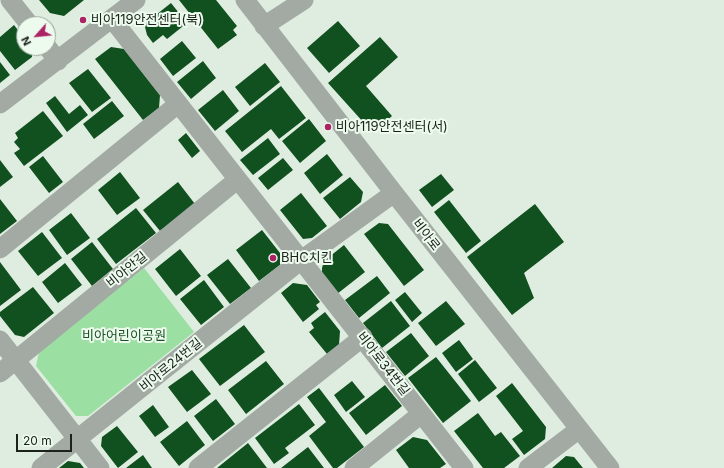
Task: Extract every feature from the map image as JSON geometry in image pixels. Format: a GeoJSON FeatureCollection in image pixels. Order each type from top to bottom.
{"type":"FeatureCollection","features":[{"type":"Feature","properties":{"kind":"street"},"geometry":{"type":"LineString","coordinates":[[10,0],[23,16]]}},
{"type":"Feature","properties":{"kind":"street"},"geometry":{"type":"LineString","coordinates":[[56,52],[112,19],[136,0]]}},
{"type":"Feature","properties":{"kind":"street","name":"비아로"},"geometry":{"type":"LineString","coordinates":[[245,0],[578,430],[610,468]]}},
{"type":"Feature","properties":{"kind":"street"},"geometry":{"type":"LineString","coordinates":[[264,26],[304,0]]}},
{"type":"Feature","properties":{"kind":"street"},"geometry":{"type":"LineString","coordinates":[[112,19],[300,261]]}},
{"type":"Feature","properties":{"kind":"street"},"geometry":{"type":"LineString","coordinates":[[0,104],[51,56]]}},
{"type":"Feature","properties":{"kind":"street"},"geometry":{"type":"LineString","coordinates":[[0,248],[178,104]]}},
{"type":"Feature","properties":{"kind":"street","name":"비아안길"},"geometry":{"type":"LineString","coordinates":[[0,373],[237,180]]}},
{"type":"Feature","properties":{"kind":"street","name":"비아로24번길"},"geometry":{"type":"LineString","coordinates":[[41,468],[78,440],[300,261],[394,193]]}},
{"type":"Feature","properties":{"kind":"street","name":"비아로34번길"},"geometry":{"type":"LineString","coordinates":[[300,261],[362,337],[464,468]]}},
{"type":"Feature","properties":{"kind":"street"},"geometry":{"type":"LineString","coordinates":[[198,468],[362,337]]}},
{"type":"Feature","properties":{"kind":"street"},"geometry":{"type":"LineString","coordinates":[[0,340],[100,468]]}},
{"type":"Feature","properties":{"kind":"street"},"geometry":{"type":"LineString","coordinates":[[354,468],[421,414]]}},
{"type":"Feature","properties":{"kind":"street"},"geometry":{"type":"LineString","coordinates":[[528,468],[578,430]]}},
{"type":"Feature","properties":{"kind":"green space","name":"비아어린이공원"},"geometry":{"type":"Polygon","coordinates":[[[144,268],[194,332],[88,416],[76,416],[36,366],[39,352],[144,268]]]}},
{"type":"Feature","properties":{"kind":"building"},"geometry":{"type":"Polygon","coordinates":[[[39,0],[84,0],[64,16],[50,13],[39,0]]]}},
{"type":"Feature","properties":{"kind":"building"},"geometry":{"type":"Polygon","coordinates":[[[179,0],[216,0],[237,26],[233,30],[237,35],[218,49],[179,0]]]}},
{"type":"Feature","properties":{"kind":"building"},"geometry":{"type":"Polygon","coordinates":[[[171,3],[187,23],[167,39],[163,35],[153,43],[147,35],[145,27],[147,22],[171,3]]]}},
{"type":"Feature","properties":{"kind":"building"},"geometry":{"type":"Polygon","coordinates":[[[338,21],[360,46],[329,73],[307,48],[338,21]]]}},
{"type":"Feature","properties":{"kind":"building"},"geometry":{"type":"Polygon","coordinates":[[[14,25],[16,28],[16,56],[32,57],[15,70],[0,51],[0,37],[14,25]]]}},
{"type":"Feature","properties":{"kind":"building"},"geometry":{"type":"Polygon","coordinates":[[[380,37],[398,57],[366,86],[392,116],[373,133],[328,83],[380,37]]]}},
{"type":"Feature","properties":{"kind":"building"},"geometry":{"type":"Polygon","coordinates":[[[182,41],[196,58],[173,76],[160,59],[182,41]]]}},
{"type":"Feature","properties":{"kind":"building"},"geometry":{"type":"Polygon","coordinates":[[[111,47],[124,49],[160,95],[159,108],[143,120],[95,59],[111,47]]]}},
{"type":"Feature","properties":{"kind":"building"},"geometry":{"type":"Polygon","coordinates":[[[203,61],[216,78],[191,99],[177,82],[203,61]]]}},
{"type":"Feature","properties":{"kind":"building"},"geometry":{"type":"Polygon","coordinates":[[[0,62],[10,75],[0,83],[0,62]]]}},
{"type":"Feature","properties":{"kind":"building"},"geometry":{"type":"Polygon","coordinates":[[[265,63],[280,82],[250,106],[235,87],[265,63]]]}},
{"type":"Feature","properties":{"kind":"building"},"geometry":{"type":"Polygon","coordinates":[[[88,69],[111,98],[92,112],[69,83],[88,69]]]}},
{"type":"Feature","properties":{"kind":"building"},"geometry":{"type":"Polygon","coordinates":[[[281,86],[306,118],[279,139],[271,129],[242,152],[225,131],[281,86]]]}},
{"type":"Feature","properties":{"kind":"building"},"geometry":{"type":"Polygon","coordinates":[[[223,90],[239,111],[215,131],[198,110],[223,90]]]}},
{"type":"Feature","properties":{"kind":"building"},"geometry":{"type":"Polygon","coordinates":[[[55,96],[69,114],[80,105],[88,115],[67,132],[46,103],[55,96]]]}},
{"type":"Feature","properties":{"kind":"building"},"geometry":{"type":"Polygon","coordinates":[[[112,101],[124,116],[94,139],[83,124],[112,101]]]}},
{"type":"Feature","properties":{"kind":"building"},"geometry":{"type":"Polygon","coordinates":[[[43,111],[63,136],[24,166],[14,153],[20,149],[14,142],[18,138],[15,133],[43,111]]]}},
{"type":"Feature","properties":{"kind":"building"},"geometry":{"type":"Polygon","coordinates":[[[309,119],[326,141],[300,163],[282,141],[309,119]]]}},
{"type":"Feature","properties":{"kind":"building"},"geometry":{"type":"Polygon","coordinates":[[[186,133],[200,151],[192,158],[178,140],[186,133]]]}},
{"type":"Feature","properties":{"kind":"building"},"geometry":{"type":"Polygon","coordinates":[[[268,138],[280,154],[253,175],[240,160],[268,138]]]}},
{"type":"Feature","properties":{"kind":"building"},"geometry":{"type":"Polygon","coordinates":[[[327,154],[343,175],[320,194],[304,173],[327,154]]]}},
{"type":"Feature","properties":{"kind":"building"},"geometry":{"type":"Polygon","coordinates":[[[43,156],[63,182],[49,193],[29,167],[43,156]]]}},
{"type":"Feature","properties":{"kind":"building"},"geometry":{"type":"Polygon","coordinates":[[[283,158],[293,170],[268,190],[258,178],[283,158]]]}},
{"type":"Feature","properties":{"kind":"building"},"geometry":{"type":"Polygon","coordinates":[[[0,160],[13,177],[0,187],[0,160]]]}},
{"type":"Feature","properties":{"kind":"building"},"geometry":{"type":"Polygon","coordinates":[[[120,172],[140,198],[117,215],[98,190],[120,172]]]}},
{"type":"Feature","properties":{"kind":"building"},"geometry":{"type":"Polygon","coordinates":[[[441,174],[454,190],[432,207],[419,190],[441,174]]]}},
{"type":"Feature","properties":{"kind":"building"},"geometry":{"type":"Polygon","coordinates":[[[350,177],[363,192],[361,202],[340,219],[323,198],[350,177]]]}},
{"type":"Feature","properties":{"kind":"building"},"geometry":{"type":"Polygon","coordinates":[[[178,182],[195,204],[160,231],[143,210],[178,182]]]}},
{"type":"Feature","properties":{"kind":"building"},"geometry":{"type":"Polygon","coordinates":[[[301,193],[327,226],[312,238],[303,239],[280,210],[301,193]]]}},
{"type":"Feature","properties":{"kind":"building"},"geometry":{"type":"Polygon","coordinates":[[[0,199],[17,221],[0,234],[0,199]]]}},
{"type":"Feature","properties":{"kind":"building"},"geometry":{"type":"Polygon","coordinates":[[[449,200],[481,241],[466,253],[434,212],[449,200]]]}},
{"type":"Feature","properties":{"kind":"building"},"geometry":{"type":"Polygon","coordinates":[[[535,204],[564,242],[524,273],[534,298],[512,315],[467,257],[535,204]]]}},
{"type":"Feature","properties":{"kind":"building"},"geometry":{"type":"Polygon","coordinates":[[[136,208],[156,233],[116,264],[97,239],[136,208]]]}},
{"type":"Feature","properties":{"kind":"building"},"geometry":{"type":"Polygon","coordinates":[[[71,213],[90,238],[67,255],[49,230],[71,213]]]}},
{"type":"Feature","properties":{"kind":"building"},"geometry":{"type":"Polygon","coordinates":[[[379,223],[388,224],[424,270],[404,286],[364,234],[379,223]]]}},
{"type":"Feature","properties":{"kind":"building"},"geometry":{"type":"Polygon","coordinates":[[[262,230],[280,253],[280,265],[259,281],[236,250],[262,230]]]}},
{"type":"Feature","properties":{"kind":"building"},"geometry":{"type":"Polygon","coordinates":[[[42,232],[62,258],[38,276],[18,251],[42,232]]]}},
{"type":"Feature","properties":{"kind":"building"},"geometry":{"type":"Polygon","coordinates":[[[92,242],[113,269],[92,286],[71,259],[92,242]]]}},
{"type":"Feature","properties":{"kind":"building"},"geometry":{"type":"Polygon","coordinates":[[[344,245],[365,272],[337,294],[322,274],[322,268],[324,261],[344,245]]]}},
{"type":"Feature","properties":{"kind":"building"},"geometry":{"type":"Polygon","coordinates":[[[180,249],[201,276],[176,296],[155,269],[180,249]]]}},
{"type":"Feature","properties":{"kind":"building"},"geometry":{"type":"Polygon","coordinates":[[[228,259],[251,288],[230,304],[207,275],[228,259]]]}},
{"type":"Feature","properties":{"kind":"building"},"geometry":{"type":"Polygon","coordinates":[[[0,262],[21,290],[0,306],[0,262]]]}},
{"type":"Feature","properties":{"kind":"building"},"geometry":{"type":"Polygon","coordinates":[[[65,263],[82,285],[58,303],[42,282],[65,263]]]}},
{"type":"Feature","properties":{"kind":"building"},"geometry":{"type":"Polygon","coordinates":[[[377,276],[390,293],[359,318],[345,300],[377,276]]]}},
{"type":"Feature","properties":{"kind":"building"},"geometry":{"type":"Polygon","coordinates":[[[204,280],[224,307],[201,325],[180,299],[204,280]]]}},
{"type":"Feature","properties":{"kind":"building"},"geometry":{"type":"Polygon","coordinates":[[[293,283],[307,285],[320,302],[316,305],[319,309],[303,322],[281,293],[293,283]]]}},
{"type":"Feature","properties":{"kind":"building"},"geometry":{"type":"Polygon","coordinates":[[[33,287],[54,313],[24,337],[15,335],[0,316],[0,312],[33,287]]]}},
{"type":"Feature","properties":{"kind":"building"},"geometry":{"type":"Polygon","coordinates":[[[405,292],[422,313],[412,322],[395,300],[405,292]]]}},
{"type":"Feature","properties":{"kind":"building"},"geometry":{"type":"Polygon","coordinates":[[[391,301],[410,326],[382,348],[363,323],[391,301]]]}},
{"type":"Feature","properties":{"kind":"building"},"geometry":{"type":"Polygon","coordinates":[[[446,301],[465,324],[436,346],[418,323],[446,301]]]}},
{"type":"Feature","properties":{"kind":"building"},"geometry":{"type":"Polygon","coordinates":[[[325,312],[340,331],[339,345],[327,354],[309,332],[314,328],[311,323],[325,312]]]}},
{"type":"Feature","properties":{"kind":"building"},"geometry":{"type":"Polygon","coordinates":[[[244,325],[265,352],[220,386],[199,359],[244,325]]]}},
{"type":"Feature","properties":{"kind":"building"},"geometry":{"type":"Polygon","coordinates":[[[411,333],[429,356],[405,376],[386,352],[411,333]]]}},
{"type":"Feature","properties":{"kind":"building"},"geometry":{"type":"Polygon","coordinates":[[[459,340],[473,359],[456,372],[442,353],[459,340]]]}},
{"type":"Feature","properties":{"kind":"building"},"geometry":{"type":"Polygon","coordinates":[[[436,357],[471,401],[443,423],[408,378],[436,357]]]}},
{"type":"Feature","properties":{"kind":"building"},"geometry":{"type":"Polygon","coordinates":[[[475,360],[497,388],[479,402],[458,374],[475,360]]]}},
{"type":"Feature","properties":{"kind":"building"},"geometry":{"type":"Polygon","coordinates":[[[266,361],[284,384],[246,414],[228,390],[266,361]]]}},
{"type":"Feature","properties":{"kind":"building"},"geometry":{"type":"Polygon","coordinates":[[[192,370],[211,394],[187,412],[168,387],[192,370]]]}},
{"type":"Feature","properties":{"kind":"building"},"geometry":{"type":"Polygon","coordinates":[[[352,381],[365,397],[346,412],[334,395],[352,381]]]}},
{"type":"Feature","properties":{"kind":"building"},"geometry":{"type":"Polygon","coordinates":[[[512,383],[546,427],[545,439],[524,455],[512,439],[523,431],[496,396],[512,383]]]}},
{"type":"Feature","properties":{"kind":"building"},"geometry":{"type":"Polygon","coordinates":[[[385,385],[402,406],[366,435],[349,413],[385,385]]]}},
{"type":"Feature","properties":{"kind":"building"},"geometry":{"type":"Polygon","coordinates":[[[319,388],[364,447],[337,468],[333,468],[309,436],[326,422],[307,397],[319,388]]]}},
{"type":"Feature","properties":{"kind":"building"},"geometry":{"type":"Polygon","coordinates":[[[216,399],[235,424],[213,441],[194,416],[216,399]]]}},
{"type":"Feature","properties":{"kind":"building"},"geometry":{"type":"Polygon","coordinates":[[[299,404],[315,425],[285,448],[289,453],[274,464],[255,438],[299,404]]]}},
{"type":"Feature","properties":{"kind":"building"},"geometry":{"type":"Polygon","coordinates":[[[153,405],[169,427],[155,437],[139,416],[153,405]]]}},
{"type":"Feature","properties":{"kind":"building"},"geometry":{"type":"Polygon","coordinates":[[[478,413],[495,436],[501,432],[520,456],[504,468],[483,468],[454,431],[478,413]]]}},
{"type":"Feature","properties":{"kind":"building"},"geometry":{"type":"Polygon","coordinates":[[[187,421],[205,445],[179,466],[160,442],[187,421]]]}},
{"type":"Feature","properties":{"kind":"building"},"geometry":{"type":"Polygon","coordinates":[[[117,426],[138,452],[118,468],[101,446],[102,437],[117,426]]]}},
{"type":"Feature","properties":{"kind":"building"},"geometry":{"type":"Polygon","coordinates":[[[413,437],[427,440],[446,464],[440,468],[409,468],[396,450],[413,437]]]}},
{"type":"Feature","properties":{"kind":"building"},"geometry":{"type":"Polygon","coordinates":[[[248,443],[267,468],[217,468],[248,443]]]}},
{"type":"Feature","properties":{"kind":"building"},"geometry":{"type":"Polygon","coordinates":[[[308,447],[324,468],[281,468],[308,447]]]}},
{"type":"Feature","properties":{"kind":"building"},"geometry":{"type":"Polygon","coordinates":[[[143,455],[152,468],[126,468],[143,455]]]}},
{"type":"Feature","properties":{"kind":"building"},"geometry":{"type":"Polygon","coordinates":[[[566,456],[574,457],[583,468],[552,468],[566,456]]]}},
{"type":"Feature","properties":{"kind":"building"},"geometry":{"type":"Polygon","coordinates":[[[68,461],[80,463],[84,468],[59,468],[68,461]]]}},
{"type":"Feature","properties":{"kind":"place","name":"비아119안전센터(북)"},"geometry":{"type":"Point","coordinates":[83,20]}},
{"type":"Feature","properties":{"kind":"place","name":"비아119안전센터(서)"},"geometry":{"type":"Point","coordinates":[328,127]}},
{"type":"Feature","properties":{"kind":"place","name":"BHC치킨"},"geometry":{"type":"Point","coordinates":[273,258]}}]}
